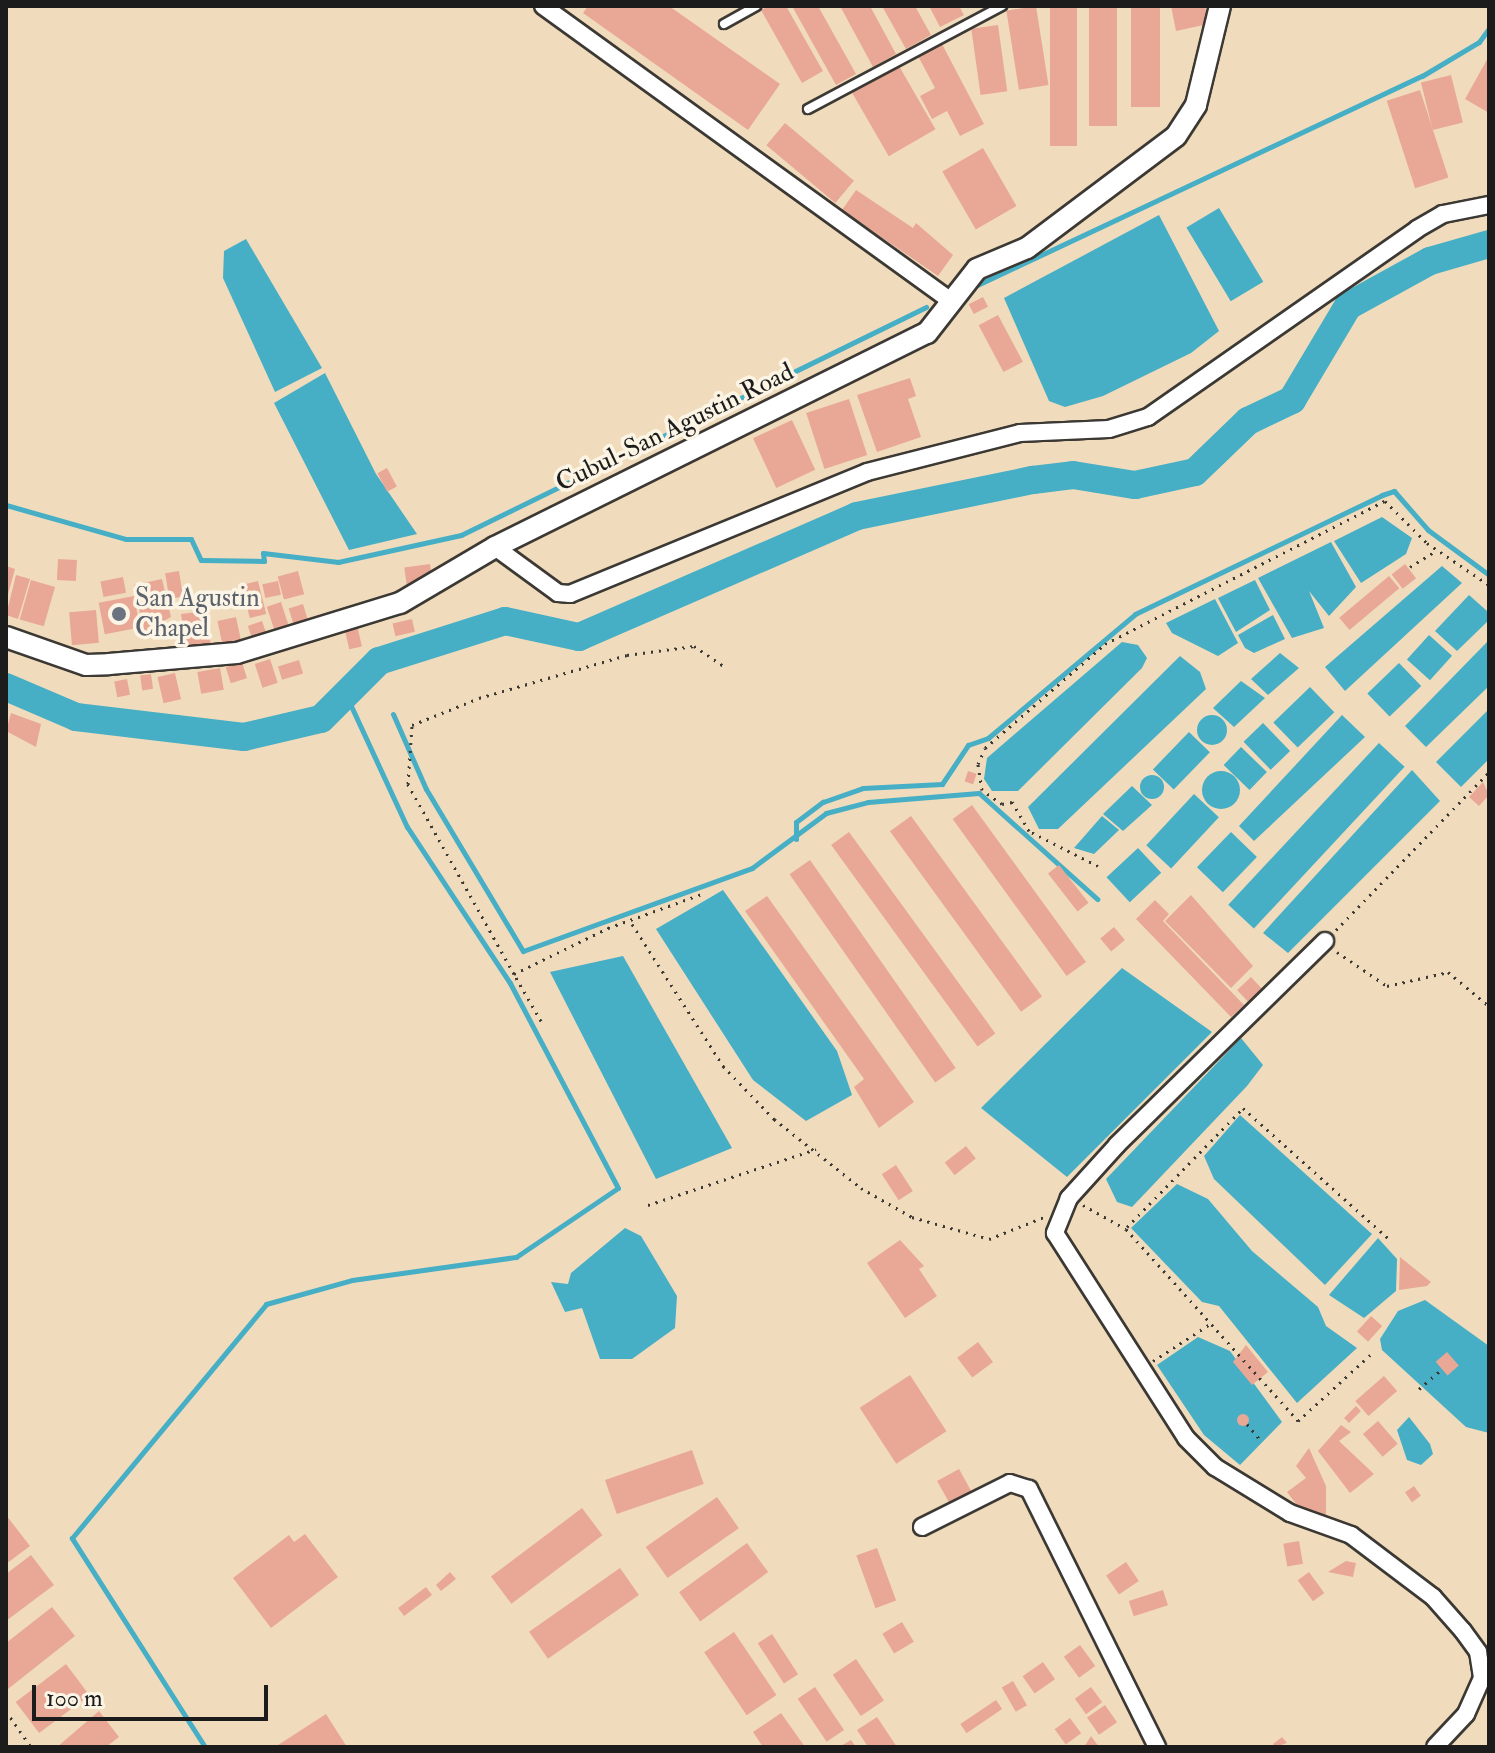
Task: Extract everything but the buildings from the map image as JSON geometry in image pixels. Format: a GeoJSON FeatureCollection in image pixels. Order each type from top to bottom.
{"type":"FeatureCollection","features":[{"type":"Feature","properties":{"kind":"street"},"geometry":{"type":"LineString","coordinates":[[543,6],[951,301]]}},
{"type":"Feature","properties":{"kind":"street","name":"Cubul-San Agustin Road"},"geometry":{"type":"LineString","coordinates":[[6,637],[86,665],[237,653],[400,603],[495,547],[927,333],[977,269],[1027,248],[1176,136],[1196,105],[1220,6]]}},
{"type":"Feature","properties":{"kind":"street"},"geometry":{"type":"LineString","coordinates":[[495,547],[570,594],[867,472],[1020,433],[1109,429],[1148,417],[1175,405],[1417,229],[1443,214],[1489,205]]}},
{"type":"Feature","properties":{"kind":"street"},"geometry":{"type":"LineString","coordinates":[[1325,941],[1069,1198],[1056,1217],[1063,1254],[1144,1367],[1186,1438],[1215,1467],[1290,1513],[1351,1535],[1433,1597],[1463,1631],[1478,1652],[1482,1678],[1466,1714],[1435,1747]]}},
{"type":"Feature","properties":{"kind":"street"},"geometry":{"type":"LineString","coordinates":[[922,1527],[1022,1483],[1157,1747]]}},
{"type":"Feature","properties":{"kind":"lane"},"geometry":{"type":"LineString","coordinates":[[724,24],[756,6]]}},
{"type":"Feature","properties":{"kind":"lane"},"geometry":{"type":"LineString","coordinates":[[808,109],[1002,6]]}},
{"type":"Feature","properties":{"kind":"path"},"geometry":{"type":"LineString","coordinates":[[1098,866],[1036,836],[1012,802],[1002,804],[982,790],[978,764],[985,748],[1127,628],[1373,505],[1396,507],[1437,550],[1489,585]]}},
{"type":"Feature","properties":{"kind":"path"},"geometry":{"type":"LineString","coordinates":[[1410,567],[1437,550]]}},
{"type":"Feature","properties":{"kind":"path"},"geometry":{"type":"LineString","coordinates":[[541,1021],[408,784],[412,725],[479,698],[627,655],[694,646],[725,667]]}},
{"type":"Feature","properties":{"kind":"path"},"geometry":{"type":"LineString","coordinates":[[1489,772],[1326,941],[1378,983],[1448,972],[1489,1006]]}},
{"type":"Feature","properties":{"kind":"path"},"geometry":{"type":"LineString","coordinates":[[514,974],[702,894]]}},
{"type":"Feature","properties":{"kind":"path"},"geometry":{"type":"LineString","coordinates":[[632,924],[723,1066],[861,1188],[928,1222],[989,1239],[1056,1217]]}},
{"type":"Feature","properties":{"kind":"path"},"geometry":{"type":"LineString","coordinates":[[1126,1229],[1243,1108],[1389,1239]]}},
{"type":"Feature","properties":{"kind":"path"},"geometry":{"type":"LineString","coordinates":[[648,1205],[816,1149]]}},
{"type":"Feature","properties":{"kind":"path"},"geometry":{"type":"LineString","coordinates":[[1069,1198],[1126,1229],[1298,1421],[1370,1355]]}},
{"type":"Feature","properties":{"kind":"path"},"geometry":{"type":"LineString","coordinates":[[1144,1367],[1210,1324]]}},
{"type":"Feature","properties":{"kind":"path"},"geometry":{"type":"LineString","coordinates":[[1419,1389],[1442,1369]]}},
{"type":"Feature","properties":{"kind":"path"},"geometry":{"type":"LineString","coordinates":[[1247,1424],[1262,1442]]}},
{"type":"Feature","properties":{"kind":"path"},"geometry":{"type":"LineString","coordinates":[[6,1711],[31,1747]]}},
{"type":"Feature","properties":{"kind":"water"},"geometry":{"type":"Polygon","coordinates":[[[1219,208],[1263,282],[1231,301],[1186,228],[1219,208]]]}},
{"type":"Feature","properties":{"kind":"water"},"geometry":{"type":"Polygon","coordinates":[[[1159,215],[1219,331],[1191,353],[1103,396],[1065,407],[1049,401],[1004,298],[1159,215]]]}},
{"type":"Feature","properties":{"kind":"water"},"geometry":{"type":"Polygon","coordinates":[[[246,239],[322,368],[275,392],[223,278],[224,251],[246,239]]]}},
{"type":"Feature","properties":{"kind":"water"},"geometry":{"type":"Polygon","coordinates":[[[325,373],[376,474],[417,534],[349,550],[274,403],[325,373]]]}},
{"type":"Feature","properties":{"kind":"water"},"geometry":{"type":"Polygon","coordinates":[[[1382,517],[1412,538],[1406,554],[1361,583],[1334,541],[1382,517]]]}},
{"type":"Feature","properties":{"kind":"water"},"geometry":{"type":"Polygon","coordinates":[[[1331,542],[1356,587],[1329,616],[1309,591],[1324,628],[1292,638],[1258,578],[1331,542]]]}},
{"type":"Feature","properties":{"kind":"water"},"geometry":{"type":"Polygon","coordinates":[[[1442,566],[1462,583],[1345,691],[1325,667],[1442,566]]]}},
{"type":"Feature","properties":{"kind":"water"},"geometry":{"type":"Polygon","coordinates":[[[1255,580],[1270,610],[1236,632],[1218,598],[1255,580]]]}},
{"type":"Feature","properties":{"kind":"water"},"geometry":{"type":"Polygon","coordinates":[[[1469,595],[1487,611],[1488,621],[1457,651],[1435,631],[1469,595]]]}},
{"type":"Feature","properties":{"kind":"water"},"geometry":{"type":"Polygon","coordinates":[[[1215,599],[1238,643],[1218,656],[1172,633],[1166,623],[1215,599]]]}},
{"type":"Feature","properties":{"kind":"water"},"geometry":{"type":"Polygon","coordinates":[[[1273,615],[1285,639],[1254,653],[1245,648],[1238,635],[1273,615]]]}},
{"type":"Feature","properties":{"kind":"water"},"geometry":{"type":"Polygon","coordinates":[[[1429,635],[1452,656],[1430,680],[1407,660],[1429,635]]]}},
{"type":"Feature","properties":{"kind":"water"},"geometry":{"type":"Polygon","coordinates":[[[1489,640],[1489,686],[1426,747],[1405,726],[1489,640]]]}},
{"type":"Feature","properties":{"kind":"water"},"geometry":{"type":"Polygon","coordinates":[[[1122,642],[1138,645],[1147,658],[1142,668],[1018,791],[992,791],[984,779],[987,758],[1122,642]]]}},
{"type":"Feature","properties":{"kind":"water"},"geometry":{"type":"Polygon","coordinates":[[[1280,653],[1299,668],[1268,695],[1251,679],[1280,653]]]}},
{"type":"Feature","properties":{"kind":"water"},"geometry":{"type":"Polygon","coordinates":[[[1180,656],[1200,672],[1206,689],[1058,829],[1039,829],[1028,807],[1180,656]]]}},
{"type":"Feature","properties":{"kind":"water"},"geometry":{"type":"Polygon","coordinates":[[[1399,663],[1421,686],[1390,717],[1367,694],[1399,663]]]}},
{"type":"Feature","properties":{"kind":"water"},"geometry":{"type":"Polygon","coordinates":[[[1241,681],[1265,698],[1234,727],[1213,708],[1241,681]]]}},
{"type":"Feature","properties":{"kind":"water"},"geometry":{"type":"Polygon","coordinates":[[[1310,687],[1334,712],[1298,748],[1273,722],[1310,687]]]}},
{"type":"Feature","properties":{"kind":"water"},"geometry":{"type":"Polygon","coordinates":[[[1489,709],[1489,759],[1461,787],[1436,762],[1489,709]]]}},
{"type":"Feature","properties":{"kind":"water"},"geometry":{"type":"Polygon","coordinates":[[[1212,715],[1218,716],[1226,724],[1226,736],[1218,744],[1212,745],[1206,744],[1198,736],[1197,730],[1198,724],[1206,716],[1212,715]]]}},
{"type":"Feature","properties":{"kind":"water"},"geometry":{"type":"Polygon","coordinates":[[[1342,715],[1365,737],[1254,841],[1239,826],[1342,715]]]}},
{"type":"Feature","properties":{"kind":"water"},"geometry":{"type":"Polygon","coordinates":[[[1263,723],[1290,751],[1271,770],[1244,742],[1263,723]]]}},
{"type":"Feature","properties":{"kind":"water"},"geometry":{"type":"Polygon","coordinates":[[[1189,732],[1210,752],[1174,790],[1153,769],[1189,732]]]}},
{"type":"Feature","properties":{"kind":"water"},"geometry":{"type":"Polygon","coordinates":[[[1379,743],[1405,767],[1254,928],[1228,905],[1379,743]]]}},
{"type":"Feature","properties":{"kind":"water"},"geometry":{"type":"Polygon","coordinates":[[[1241,747],[1267,772],[1250,790],[1224,765],[1241,747]]]}},
{"type":"Feature","properties":{"kind":"water"},"geometry":{"type":"Polygon","coordinates":[[[1412,770],[1440,801],[1288,953],[1263,933],[1412,770]]]}},
{"type":"Feature","properties":{"kind":"water"},"geometry":{"type":"Polygon","coordinates":[[[1221,771],[1235,776],[1240,790],[1235,804],[1221,809],[1207,804],[1202,790],[1207,776],[1221,771]]]}},
{"type":"Feature","properties":{"kind":"water"},"geometry":{"type":"Polygon","coordinates":[[[1152,775],[1161,778],[1164,787],[1161,796],[1152,799],[1143,796],[1140,787],[1143,778],[1152,775]]]}},
{"type":"Feature","properties":{"kind":"water"},"geometry":{"type":"Polygon","coordinates":[[[1132,786],[1152,805],[1123,831],[1103,814],[1132,786]]]}},
{"type":"Feature","properties":{"kind":"water"},"geometry":{"type":"Polygon","coordinates":[[[1194,794],[1219,817],[1171,868],[1146,845],[1194,794]]]}},
{"type":"Feature","properties":{"kind":"water"},"geometry":{"type":"Polygon","coordinates":[[[1102,816],[1119,830],[1094,854],[1074,848],[1102,816]]]}},
{"type":"Feature","properties":{"kind":"water"},"geometry":{"type":"Polygon","coordinates":[[[1231,832],[1257,857],[1223,892],[1197,867],[1231,832]]]}},
{"type":"Feature","properties":{"kind":"water"},"geometry":{"type":"Polygon","coordinates":[[[1138,848],[1161,873],[1130,902],[1107,877],[1138,848]]]}},
{"type":"Feature","properties":{"kind":"water"},"geometry":{"type":"Polygon","coordinates":[[[723,890],[837,1051],[852,1095],[806,1121],[753,1080],[656,929],[723,890]]]}},
{"type":"Feature","properties":{"kind":"water"},"geometry":{"type":"Polygon","coordinates":[[[623,956],[732,1148],[656,1179],[550,972],[623,956]]]}},
{"type":"Feature","properties":{"kind":"water"},"geometry":{"type":"Polygon","coordinates":[[[1122,968],[1212,1032],[1067,1177],[981,1108],[1122,968]]]}},
{"type":"Feature","properties":{"kind":"water"},"geometry":{"type":"Polygon","coordinates":[[[1241,1038],[1263,1065],[1247,1086],[1132,1207],[1117,1202],[1106,1179],[1241,1038]]]}},
{"type":"Feature","properties":{"kind":"water"},"geometry":{"type":"Polygon","coordinates":[[[1240,1115],[1372,1234],[1325,1285],[1214,1179],[1204,1156],[1240,1115]]]}},
{"type":"Feature","properties":{"kind":"water"},"geometry":{"type":"Polygon","coordinates":[[[1177,1184],[1208,1199],[1252,1251],[1318,1307],[1326,1326],[1357,1348],[1297,1403],[1219,1306],[1202,1302],[1131,1228],[1177,1184]]]}},
{"type":"Feature","properties":{"kind":"water"},"geometry":{"type":"Polygon","coordinates":[[[625,1228],[641,1236],[677,1296],[675,1328],[632,1359],[600,1359],[582,1308],[565,1312],[551,1282],[568,1284],[571,1273],[625,1228]]]}},
{"type":"Feature","properties":{"kind":"water"},"geometry":{"type":"Polygon","coordinates":[[[1378,1238],[1397,1259],[1396,1291],[1364,1318],[1329,1295],[1378,1238]]]}},
{"type":"Feature","properties":{"kind":"water"},"geometry":{"type":"Polygon","coordinates":[[[1425,1300],[1489,1346],[1489,1433],[1466,1427],[1382,1350],[1380,1339],[1398,1311],[1425,1300]]]}},
{"type":"Feature","properties":{"kind":"water"},"geometry":{"type":"Polygon","coordinates":[[[1198,1337],[1230,1351],[1282,1422],[1240,1465],[1204,1435],[1157,1365],[1198,1337]]]}},
{"type":"Feature","properties":{"kind":"water"},"geometry":{"type":"Polygon","coordinates":[[[1409,1417],[1430,1444],[1433,1454],[1421,1465],[1407,1460],[1397,1430],[1409,1417]]]}},
{"type":"Feature","properties":{"kind":"waterway"},"geometry":{"type":"LineString","coordinates":[[973,287],[1422,76],[1479,42],[1489,28]]}},
{"type":"Feature","properties":{"kind":"waterway"},"geometry":{"type":"LineString","coordinates":[[6,687],[76,717],[244,737],[321,719],[379,661],[505,621],[579,637],[857,516],[1033,480],[1073,475],[1135,485],[1195,472],[1248,421],[1292,400],[1348,306],[1430,261],[1489,244]]}},
{"type":"Feature","properties":{"kind":"waterway"},"geometry":{"type":"LineString","coordinates":[[6,505],[126,539],[191,539],[201,560],[264,561],[263,553],[338,562],[461,535],[926,307]]}},
{"type":"Feature","properties":{"kind":"waterway"},"geometry":{"type":"LineString","coordinates":[[796,839],[796,822],[823,802],[863,788],[942,784],[968,745],[988,738],[1135,614],[1382,495],[1394,491],[1428,530],[1489,575]]}},
{"type":"Feature","properties":{"kind":"waterway"},"geometry":{"type":"LineString","coordinates":[[205,1747],[72,1538],[266,1304],[352,1280],[516,1257],[618,1188],[510,983],[407,827],[347,697]]}},
{"type":"Feature","properties":{"kind":"waterway"},"geometry":{"type":"LineString","coordinates":[[393,714],[426,789],[523,951],[752,868],[826,813],[868,802],[979,793],[1097,899]]}},
{"type":"Feature","properties":{"kind":"place","name":"San Agustin Chapel"},"geometry":{"type":"Point","coordinates":[119,614]}}]}
